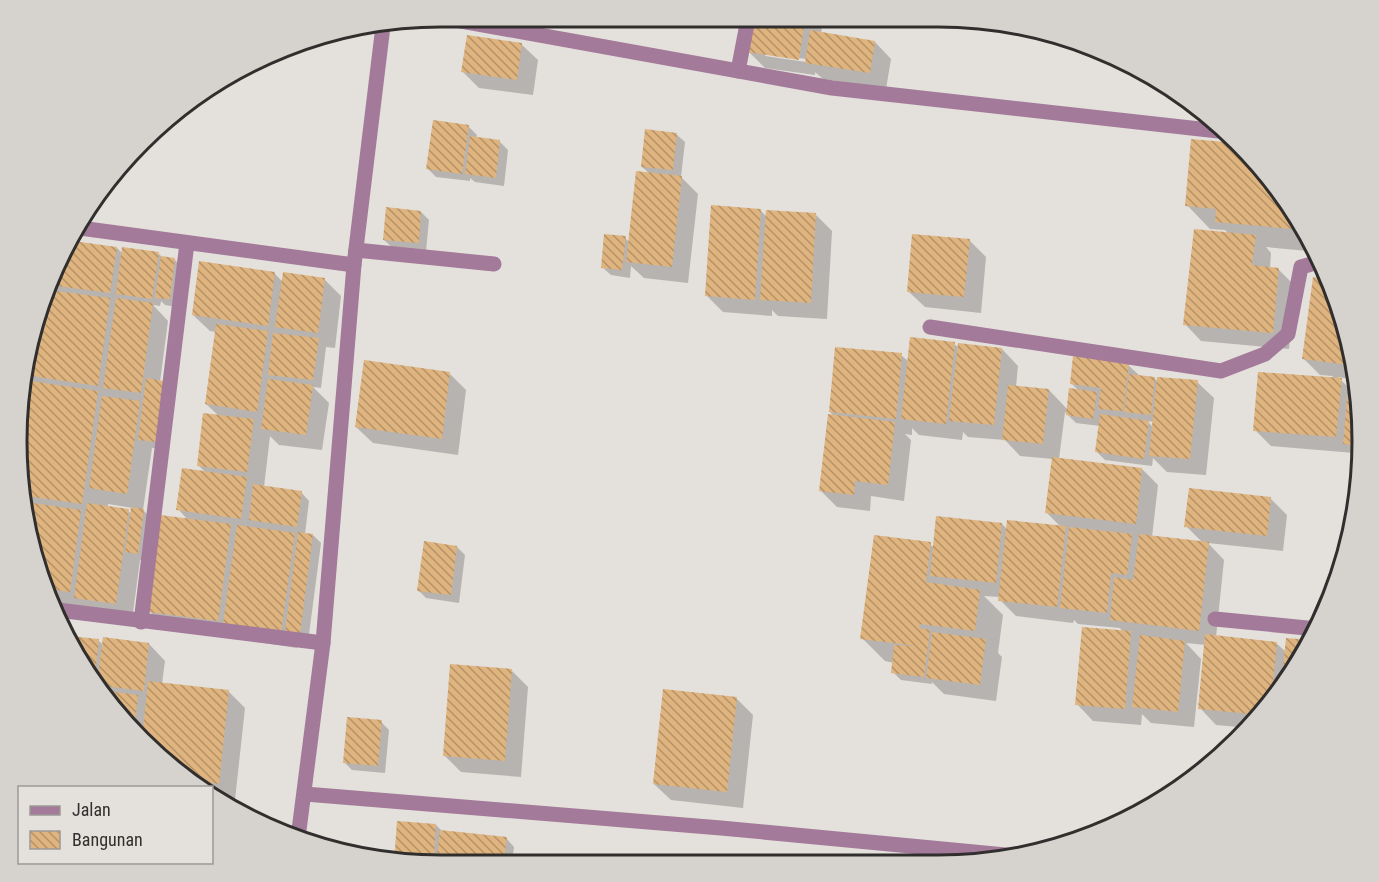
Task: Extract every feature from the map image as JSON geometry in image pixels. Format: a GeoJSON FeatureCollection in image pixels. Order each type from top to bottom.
{"type":"FeatureCollection","features":[{"type":"Feature","properties":{"kind":"street"},"geometry":{"type":"LineString","coordinates":[[494,27],[832,88],[1211,130]]}},
{"type":"Feature","properties":{"kind":"street"},"geometry":{"type":"LineString","coordinates":[[738,71],[746,27]]}},
{"type":"Feature","properties":{"kind":"street"},"geometry":{"type":"LineString","coordinates":[[299,830],[322,643],[355,257],[382,32]]}},
{"type":"Feature","properties":{"kind":"street"},"geometry":{"type":"LineString","coordinates":[[85,229],[187,243],[355,257],[494,264]]}},
{"type":"Feature","properties":{"kind":"street"},"geometry":{"type":"LineString","coordinates":[[141,622],[187,243]]}},
{"type":"Feature","properties":{"kind":"street"},"geometry":{"type":"LineString","coordinates":[[930,327],[1221,371],[1265,354],[1288,334],[1301,267],[1312,264]]}},
{"type":"Feature","properties":{"kind":"street"},"geometry":{"type":"LineString","coordinates":[[64,611],[322,643]]}},
{"type":"Feature","properties":{"kind":"street"},"geometry":{"type":"LineString","coordinates":[[1215,619],[1307,627]]}},
{"type":"Feature","properties":{"kind":"street"},"geometry":{"type":"LineString","coordinates":[[305,794],[721,828],[979,852]]}},
{"type":"Feature","properties":{"kind":"building"},"geometry":{"type":"Polygon","coordinates":[[[751,27],[804,27],[799,60],[747,52],[751,27]]]}},
{"type":"Feature","properties":{"kind":"building"},"geometry":{"type":"Polygon","coordinates":[[[810,30],[875,41],[870,73],[805,63],[810,30]]]}},
{"type":"Feature","properties":{"kind":"building"},"geometry":{"type":"Polygon","coordinates":[[[467,35],[522,43],[517,80],[461,72],[467,35]]]}},
{"type":"Feature","properties":{"kind":"building"},"geometry":{"type":"Polygon","coordinates":[[[433,120],[469,125],[462,174],[426,169],[433,120]]]}},
{"type":"Feature","properties":{"kind":"building"},"geometry":{"type":"Polygon","coordinates":[[[645,129],[677,133],[673,170],[641,167],[645,129]]]}},
{"type":"Feature","properties":{"kind":"building"},"geometry":{"type":"Polygon","coordinates":[[[470,136],[500,140],[496,178],[465,174],[470,136]]]}},
{"type":"Feature","properties":{"kind":"building"},"geometry":{"type":"Polygon","coordinates":[[[1191,139],[1224,142],[1266,189],[1294,229],[1215,222],[1216,209],[1185,206],[1191,139]]]}},
{"type":"Feature","properties":{"kind":"building"},"geometry":{"type":"Polygon","coordinates":[[[636,171],[682,176],[672,267],[626,262],[636,171]]]}},
{"type":"Feature","properties":{"kind":"building"},"geometry":{"type":"Polygon","coordinates":[[[711,205],[761,209],[755,300],[705,296],[711,205]]]}},
{"type":"Feature","properties":{"kind":"building"},"geometry":{"type":"Polygon","coordinates":[[[386,207],[421,211],[419,243],[383,240],[386,207]]]}},
{"type":"Feature","properties":{"kind":"building"},"geometry":{"type":"Polygon","coordinates":[[[766,210],[816,213],[811,303],[760,300],[766,210]]]}},
{"type":"Feature","properties":{"kind":"building"},"geometry":{"type":"Polygon","coordinates":[[[1194,229],[1256,235],[1252,265],[1279,268],[1273,333],[1183,325],[1194,229]]]}},
{"type":"Feature","properties":{"kind":"building"},"geometry":{"type":"Polygon","coordinates":[[[604,234],[626,236],[622,270],[601,268],[604,234]]]}},
{"type":"Feature","properties":{"kind":"building"},"geometry":{"type":"Polygon","coordinates":[[[912,234],[970,239],[964,297],[907,292],[912,234]]]}},
{"type":"Feature","properties":{"kind":"building"},"geometry":{"type":"Polygon","coordinates":[[[78,242],[117,247],[110,293],[58,286],[78,242]]]}},
{"type":"Feature","properties":{"kind":"building"},"geometry":{"type":"Polygon","coordinates":[[[122,247],[159,252],[152,299],[116,294],[122,247]]]}},
{"type":"Feature","properties":{"kind":"building"},"geometry":{"type":"Polygon","coordinates":[[[161,256],[175,258],[170,299],[155,298],[161,256]]]}},
{"type":"Feature","properties":{"kind":"building"},"geometry":{"type":"Polygon","coordinates":[[[199,261],[275,272],[268,326],[192,315],[199,261]]]}},
{"type":"Feature","properties":{"kind":"building"},"geometry":{"type":"Polygon","coordinates":[[[283,272],[325,278],[318,333],[275,327],[283,272]]]}},
{"type":"Feature","properties":{"kind":"building"},"geometry":{"type":"Polygon","coordinates":[[[1313,277],[1318,278],[1330,308],[1345,364],[1302,359],[1313,277]]]}},
{"type":"Feature","properties":{"kind":"building"},"geometry":{"type":"Polygon","coordinates":[[[56,291],[110,298],[98,386],[33,376],[41,334],[56,291]]]}},
{"type":"Feature","properties":{"kind":"building"},"geometry":{"type":"Polygon","coordinates":[[[116,298],[153,303],[141,393],[103,388],[116,298]]]}},
{"type":"Feature","properties":{"kind":"building"},"geometry":{"type":"Polygon","coordinates":[[[216,324],[268,331],[257,412],[205,404],[216,324]]]}},
{"type":"Feature","properties":{"kind":"building"},"geometry":{"type":"Polygon","coordinates":[[[273,333],[319,338],[313,380],[268,375],[273,333]]]}},
{"type":"Feature","properties":{"kind":"building"},"geometry":{"type":"Polygon","coordinates":[[[910,337],[955,342],[946,424],[901,419],[910,337]]]}},
{"type":"Feature","properties":{"kind":"building"},"geometry":{"type":"Polygon","coordinates":[[[958,343],[1002,348],[994,425],[949,421],[958,343]]]}},
{"type":"Feature","properties":{"kind":"building"},"geometry":{"type":"Polygon","coordinates":[[[835,347],[902,353],[896,419],[829,412],[835,347]]]}},
{"type":"Feature","properties":{"kind":"building"},"geometry":{"type":"Polygon","coordinates":[[[1073,356],[1129,363],[1123,411],[1098,409],[1101,388],[1070,384],[1073,356]]]}},
{"type":"Feature","properties":{"kind":"building"},"geometry":{"type":"Polygon","coordinates":[[[364,360],[450,372],[442,439],[355,427],[364,360]]]}},
{"type":"Feature","properties":{"kind":"building"},"geometry":{"type":"Polygon","coordinates":[[[1258,372],[1342,378],[1336,437],[1253,431],[1258,372]]]}},
{"type":"Feature","properties":{"kind":"building"},"geometry":{"type":"Polygon","coordinates":[[[1129,374],[1155,377],[1151,415],[1124,412],[1129,374]]]}},
{"type":"Feature","properties":{"kind":"building"},"geometry":{"type":"Polygon","coordinates":[[[1157,377],[1198,380],[1190,459],[1149,456],[1157,377]]]}},
{"type":"Feature","properties":{"kind":"building"},"geometry":{"type":"Polygon","coordinates":[[[146,378],[164,381],[156,442],[138,440],[146,378]]]}},
{"type":"Feature","properties":{"kind":"building"},"geometry":{"type":"Polygon","coordinates":[[[268,379],[313,385],[306,435],[261,429],[268,379]]]}},
{"type":"Feature","properties":{"kind":"building"},"geometry":{"type":"Polygon","coordinates":[[[32,381],[98,391],[82,504],[31,497],[27,441],[32,381]]]}},
{"type":"Feature","properties":{"kind":"building"},"geometry":{"type":"Polygon","coordinates":[[[1008,385],[1049,389],[1043,444],[1002,440],[1008,385]]]}},
{"type":"Feature","properties":{"kind":"building"},"geometry":{"type":"Polygon","coordinates":[[[1348,387],[1352,445],[1343,444],[1348,387]]]}},
{"type":"Feature","properties":{"kind":"building"},"geometry":{"type":"Polygon","coordinates":[[[1069,388],[1097,392],[1093,419],[1066,415],[1069,388]]]}},
{"type":"Feature","properties":{"kind":"building"},"geometry":{"type":"Polygon","coordinates":[[[102,396],[140,401],[127,494],[89,488],[102,396]]]}},
{"type":"Feature","properties":{"kind":"building"},"geometry":{"type":"Polygon","coordinates":[[[203,413],[254,419],[247,472],[197,466],[203,413]]]}},
{"type":"Feature","properties":{"kind":"building"},"geometry":{"type":"Polygon","coordinates":[[[828,414],[895,422],[888,485],[855,481],[854,495],[819,491],[828,414]]]}},
{"type":"Feature","properties":{"kind":"building"},"geometry":{"type":"Polygon","coordinates":[[[1100,414],[1149,421],[1144,459],[1095,452],[1100,414]]]}},
{"type":"Feature","properties":{"kind":"building"},"geometry":{"type":"Polygon","coordinates":[[[1052,457],[1142,468],[1136,524],[1045,513],[1052,457]]]}},
{"type":"Feature","properties":{"kind":"building"},"geometry":{"type":"Polygon","coordinates":[[[182,468],[247,477],[241,519],[176,510],[182,468]]]}},
{"type":"Feature","properties":{"kind":"building"},"geometry":{"type":"Polygon","coordinates":[[[253,484],[302,491],[297,527],[249,520],[253,484]]]}},
{"type":"Feature","properties":{"kind":"building"},"geometry":{"type":"Polygon","coordinates":[[[1189,488],[1271,497],[1267,536],[1184,527],[1189,488]]]}},
{"type":"Feature","properties":{"kind":"building"},"geometry":{"type":"Polygon","coordinates":[[[32,503],[81,510],[70,592],[55,590],[41,548],[32,503]]]}},
{"type":"Feature","properties":{"kind":"building"},"geometry":{"type":"Polygon","coordinates":[[[87,503],[129,509],[116,604],[74,598],[87,503]]]}},
{"type":"Feature","properties":{"kind":"building"},"geometry":{"type":"Polygon","coordinates":[[[131,507],[144,509],[138,554],[125,552],[131,507]]]}},
{"type":"Feature","properties":{"kind":"building"},"geometry":{"type":"Polygon","coordinates":[[[160,515],[231,524],[218,621],[148,612],[160,515]]]}},
{"type":"Feature","properties":{"kind":"building"},"geometry":{"type":"Polygon","coordinates":[[[936,516],[1002,523],[996,583],[930,576],[936,516]]]}},
{"type":"Feature","properties":{"kind":"building"},"geometry":{"type":"Polygon","coordinates":[[[1007,520],[1066,526],[1057,607],[998,601],[1007,520]]]}},
{"type":"Feature","properties":{"kind":"building"},"geometry":{"type":"Polygon","coordinates":[[[237,525],[295,533],[281,632],[223,624],[237,525]]]}},
{"type":"Feature","properties":{"kind":"building"},"geometry":{"type":"Polygon","coordinates":[[[1069,527],[1132,534],[1127,575],[1111,573],[1107,613],[1060,608],[1069,527]]]}},
{"type":"Feature","properties":{"kind":"building"},"geometry":{"type":"Polygon","coordinates":[[[298,532],[313,534],[300,634],[285,632],[298,532]]]}},
{"type":"Feature","properties":{"kind":"building"},"geometry":{"type":"Polygon","coordinates":[[[1139,534],[1209,542],[1199,631],[1110,620],[1114,577],[1133,580],[1139,534]]]}},
{"type":"Feature","properties":{"kind":"building"},"geometry":{"type":"Polygon","coordinates":[[[874,535],[931,542],[926,582],[980,590],[975,631],[920,624],[919,628],[930,630],[924,677],[891,673],[894,645],[918,646],[860,639],[874,535]]]}},
{"type":"Feature","properties":{"kind":"building"},"geometry":{"type":"Polygon","coordinates":[[[424,541],[457,546],[451,595],[417,591],[424,541]]]}},
{"type":"Feature","properties":{"kind":"building"},"geometry":{"type":"Polygon","coordinates":[[[1082,627],[1131,631],[1125,709],[1075,705],[1082,627]]]}},
{"type":"Feature","properties":{"kind":"building"},"geometry":{"type":"Polygon","coordinates":[[[932,632],[986,639],[980,685],[926,678],[932,632]]]}},
{"type":"Feature","properties":{"kind":"building"},"geometry":{"type":"Polygon","coordinates":[[[1205,634],[1277,642],[1273,684],[1249,714],[1198,709],[1205,634]]]}},
{"type":"Feature","properties":{"kind":"building"},"geometry":{"type":"Polygon","coordinates":[[[1140,635],[1185,641],[1178,712],[1132,707],[1140,635]]]}},
{"type":"Feature","properties":{"kind":"building"},"geometry":{"type":"Polygon","coordinates":[[[76,637],[99,639],[96,669],[76,637]]]}},
{"type":"Feature","properties":{"kind":"building"},"geometry":{"type":"Polygon","coordinates":[[[103,637],[149,643],[144,691],[108,686],[98,673],[103,637]]]}},
{"type":"Feature","properties":{"kind":"building"},"geometry":{"type":"Polygon","coordinates":[[[1286,638],[1301,639],[1297,648],[1283,670],[1286,638]]]}},
{"type":"Feature","properties":{"kind":"building"},"geometry":{"type":"Polygon","coordinates":[[[450,664],[512,669],[505,761],[443,756],[450,664]]]}},
{"type":"Feature","properties":{"kind":"building"},"geometry":{"type":"Polygon","coordinates":[[[148,681],[229,690],[219,784],[208,783],[189,769],[143,728],[148,681]]]}},
{"type":"Feature","properties":{"kind":"building"},"geometry":{"type":"Polygon","coordinates":[[[663,689],[737,697],[727,792],[653,784],[663,689]]]}},
{"type":"Feature","properties":{"kind":"building"},"geometry":{"type":"Polygon","coordinates":[[[112,692],[138,695],[135,720],[112,692]]]}},
{"type":"Feature","properties":{"kind":"building"},"geometry":{"type":"Polygon","coordinates":[[[347,717],[382,720],[378,766],[343,763],[347,717]]]}},
{"type":"Feature","properties":{"kind":"building"},"geometry":{"type":"Polygon","coordinates":[[[397,821],[436,824],[434,855],[395,852],[397,821]]]}},
{"type":"Feature","properties":{"kind":"building"},"geometry":{"type":"Polygon","coordinates":[[[440,830],[507,837],[505,855],[437,853],[440,830]]]}}]}
